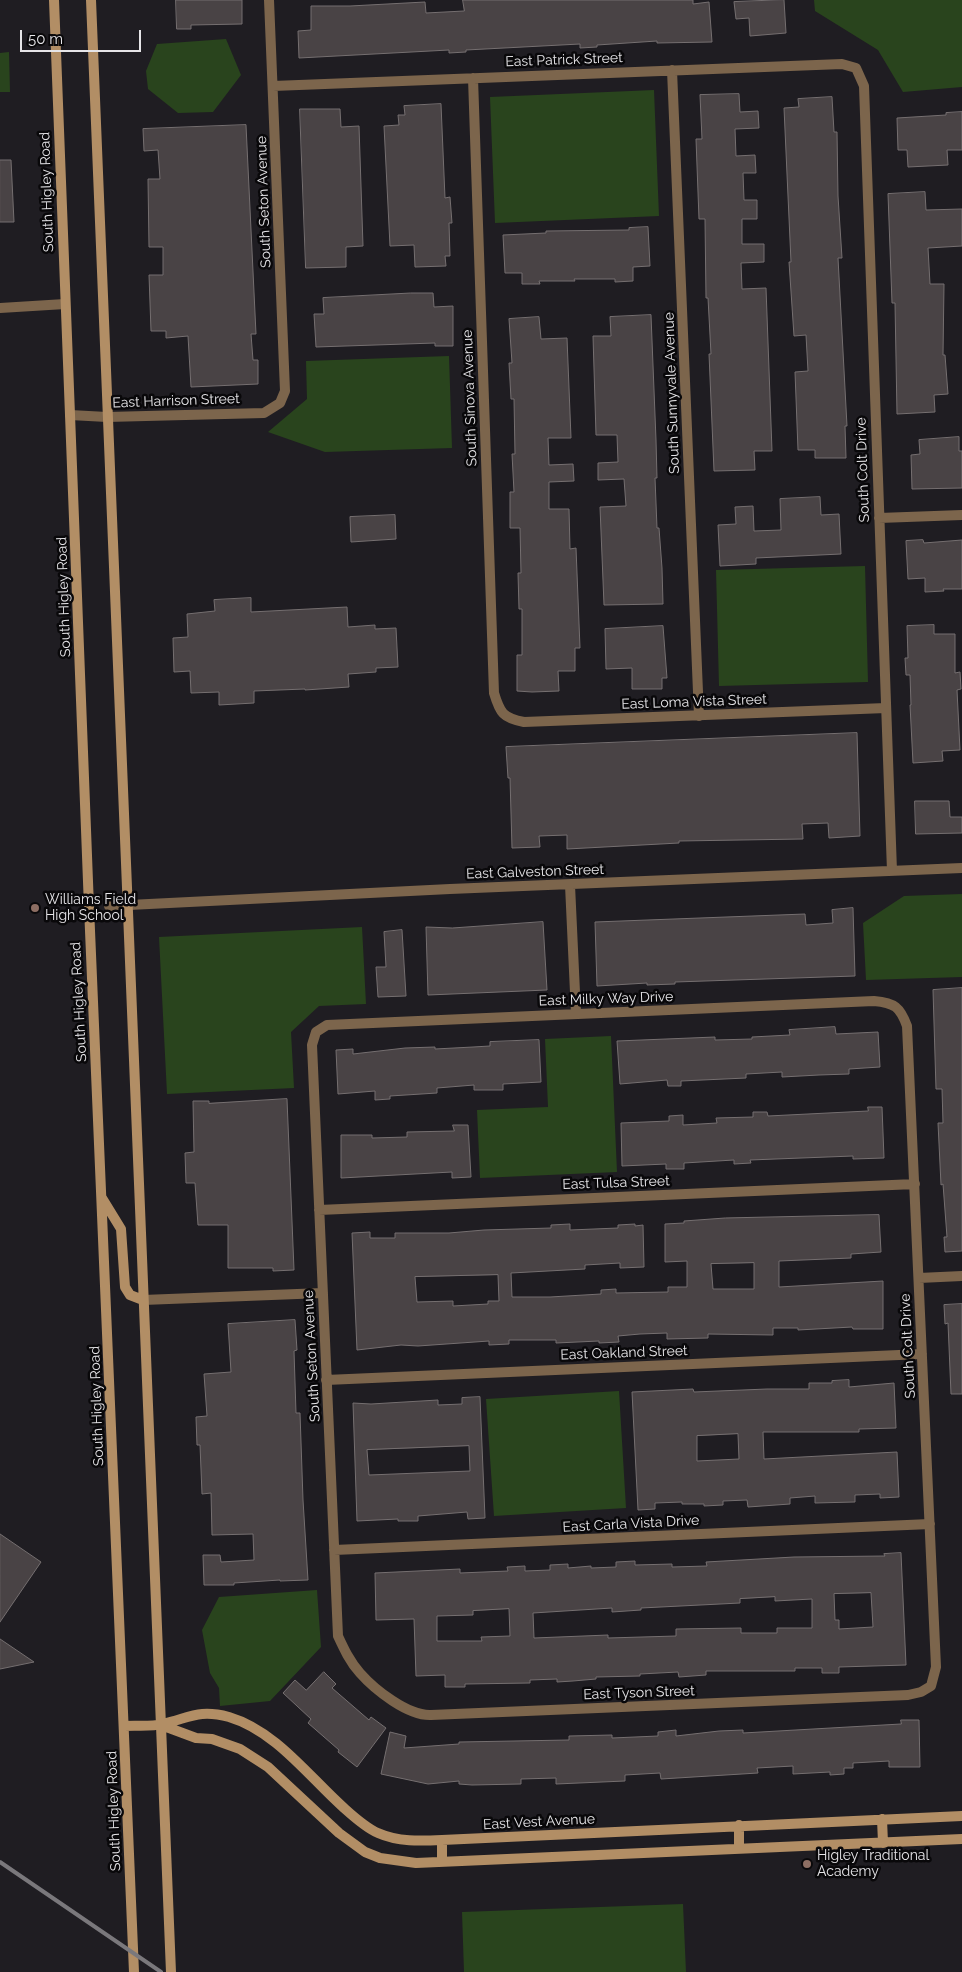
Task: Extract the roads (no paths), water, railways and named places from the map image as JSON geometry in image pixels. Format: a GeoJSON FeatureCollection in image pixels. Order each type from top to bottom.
{"type":"FeatureCollection","features":[{"type":"Feature","properties":{"kind":"main road","name":"South Higley Road"},"geometry":{"type":"LineString","coordinates":[[54,0],[134,1972]]}},
{"type":"Feature","properties":{"kind":"main road"},"geometry":{"type":"LineString","coordinates":[[91,0],[171,1972]]}},
{"type":"Feature","properties":{"kind":"main road"},"geometry":{"type":"LineString","coordinates":[[102,1197],[121,1229],[125,1287],[130,1294],[143,1300]]}},
{"type":"Feature","properties":{"kind":"main road","name":"East Vest Avenue"},"geometry":{"type":"LineString","coordinates":[[124,1726],[161,1725],[193,1714],[228,1717],[242,1722],[274,1741],[357,1819],[376,1832],[400,1840],[442,1840],[962,1816]]}},
{"type":"Feature","properties":{"kind":"main road","name":"East Vest Avenue"},"geometry":{"type":"LineString","coordinates":[[161,1725],[196,1738],[224,1742],[253,1756],[268,1767],[339,1833],[365,1852],[380,1858],[397,1861],[416,1863],[442,1862],[962,1839]]}},
{"type":"Feature","properties":{"kind":"main road"},"geometry":{"type":"LineString","coordinates":[[882,1819],[883,1843]]}},
{"type":"Feature","properties":{"kind":"main road"},"geometry":{"type":"LineString","coordinates":[[739,1825],[739,1849]]}},
{"type":"Feature","properties":{"kind":"main road"},"geometry":{"type":"LineString","coordinates":[[442,1840],[442,1862]]}},
{"type":"Feature","properties":{"kind":"street","name":"South Seton Avenue"},"geometry":{"type":"LineString","coordinates":[[270,0],[285,391],[280,403]]}},
{"type":"Feature","properties":{"kind":"street","name":"East Patrick Street"},"geometry":{"type":"LineString","coordinates":[[273,86],[842,64],[856,68]]}},
{"type":"Feature","properties":{"kind":"street","name":"South Colt Drive"},"geometry":{"type":"LineString","coordinates":[[856,68],[864,86],[892,871]]}},
{"type":"Feature","properties":{"kind":"street","name":"South Sunnyvale Avenue"},"geometry":{"type":"LineString","coordinates":[[672,70],[698,716]]}},
{"type":"Feature","properties":{"kind":"street","name":"South Sinova Avenue"},"geometry":{"type":"LineString","coordinates":[[473,78],[494,693],[499,708],[504,715]]}},
{"type":"Feature","properties":{"kind":"street"},"geometry":{"type":"LineString","coordinates":[[0,308],[65,304]]}},
{"type":"Feature","properties":{"kind":"street","name":"East Harrison Street"},"geometry":{"type":"LineString","coordinates":[[70,415],[107,417],[264,412],[280,403]]}},
{"type":"Feature","properties":{"kind":"street"},"geometry":{"type":"LineString","coordinates":[[879,518],[962,515]]}},
{"type":"Feature","properties":{"kind":"street","name":"East Loma Vista Street"},"geometry":{"type":"LineString","coordinates":[[504,715],[512,720],[524,722],[886,708]]}},
{"type":"Feature","properties":{"kind":"street","name":"East Galveston Street"},"geometry":{"type":"LineString","coordinates":[[110,906],[962,868]]}},
{"type":"Feature","properties":{"kind":"street"},"geometry":{"type":"LineString","coordinates":[[570,885],[576,1014]]}},
{"type":"Feature","properties":{"kind":"street","name":"East Milky Way Drive"},"geometry":{"type":"LineString","coordinates":[[316,1032],[327,1026],[874,1001],[890,1003],[897,1008]]}},
{"type":"Feature","properties":{"kind":"street","name":"South Colt Drive"},"geometry":{"type":"LineString","coordinates":[[897,1008],[903,1014],[907,1026],[915,1184],[936,1667],[931,1686]]}},
{"type":"Feature","properties":{"kind":"street","name":"South Seton Avenue"},"geometry":{"type":"LineString","coordinates":[[316,1032],[312,1045],[338,1636],[347,1656],[360,1674]]}},
{"type":"Feature","properties":{"kind":"street","name":"East Tulsa Street"},"geometry":{"type":"LineString","coordinates":[[319,1210],[915,1184]]}},
{"type":"Feature","properties":{"kind":"street"},"geometry":{"type":"LineString","coordinates":[[919,1278],[962,1276]]}},
{"type":"Feature","properties":{"kind":"street"},"geometry":{"type":"LineString","coordinates":[[143,1300],[322,1293]]}},
{"type":"Feature","properties":{"kind":"street","name":"East Oakland Street"},"geometry":{"type":"LineString","coordinates":[[326,1380],[922,1354]]}},
{"type":"Feature","properties":{"kind":"street","name":"East Carla Vista Drive"},"geometry":{"type":"LineString","coordinates":[[334,1550],[930,1524]]}},
{"type":"Feature","properties":{"kind":"street","name":"East Tyson Street"},"geometry":{"type":"LineString","coordinates":[[360,1674],[387,1696],[422,1716],[908,1695],[921,1692],[931,1686]]}},
{"type":"Feature","properties":{"kind":"railway"},"geometry":{"type":"LineString","coordinates":[[0,1862],[161,1972]]}},
{"type":"Feature","properties":{"kind":"place","name":"Williams Field High School"},"geometry":{"type":"Point","coordinates":[35,908]}},
{"type":"Feature","properties":{"kind":"place","name":"Higley Traditional Academy"},"geometry":{"type":"Point","coordinates":[807,1864]}}]}
